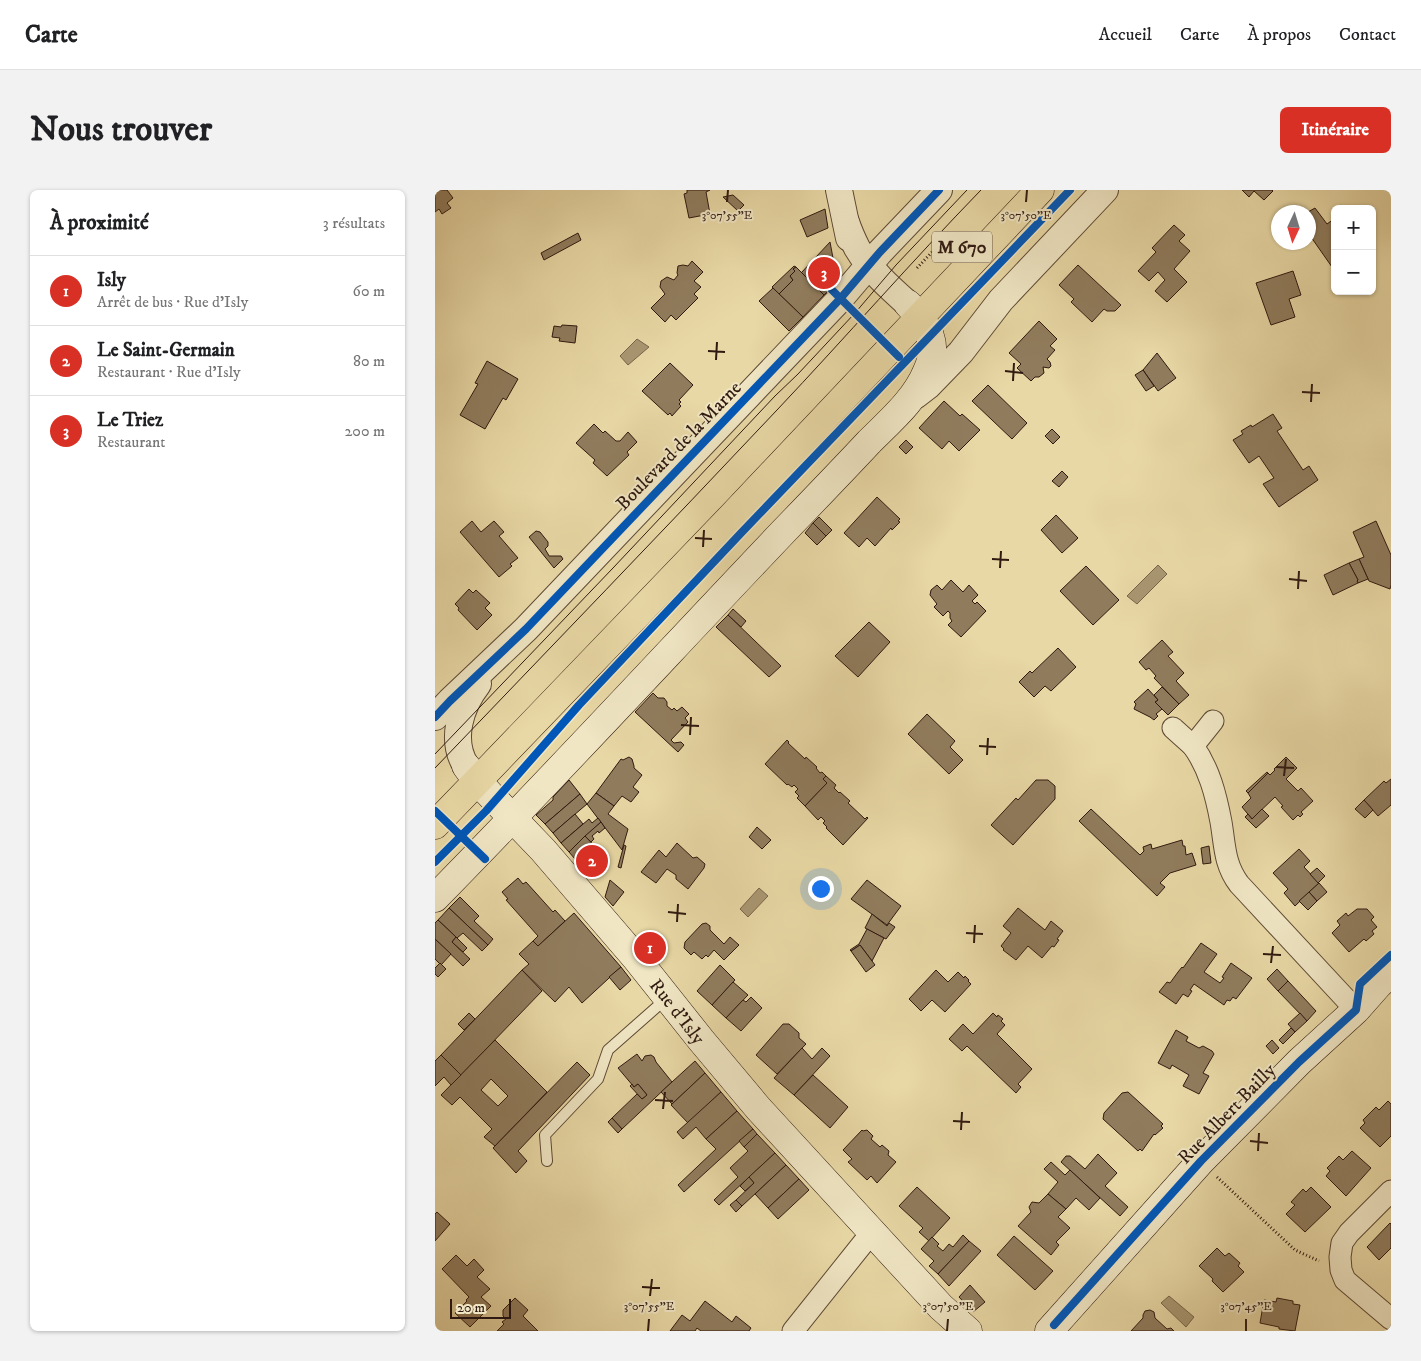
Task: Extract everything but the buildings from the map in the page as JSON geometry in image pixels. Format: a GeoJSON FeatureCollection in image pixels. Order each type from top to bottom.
{"type":"FeatureCollection","features":[{"type":"Feature","properties":{"kind":"main road","name":"M 670"},"geometry":{"type":"LineString","coordinates":[[439,812],[471,774],[739,508],[914,310],[1016,190]]}},
{"type":"Feature","properties":{"kind":"main road","name":"M 670"},"geometry":{"type":"LineString","coordinates":[[914,310],[1041,190]]}},
{"type":"Feature","properties":{"kind":"main road"},"geometry":{"type":"LineString","coordinates":[[435,898],[505,810],[588,739],[910,400],[927,372],[932,353],[930,336],[925,322],[914,310]]}},
{"type":"Feature","properties":{"kind":"main road","name":"Rue d'Isly"},"geometry":{"type":"LineString","coordinates":[[471,774],[543,850],[668,997],[758,1108],[941,1307],[968,1331]]}},
{"type":"Feature","properties":{"kind":"main road"},"geometry":{"type":"LineString","coordinates":[[439,812],[505,810]]}},
{"type":"Feature","properties":{"kind":"main road"},"geometry":{"type":"LineString","coordinates":[[1357,1010],[1391,973]]}},
{"type":"Feature","properties":{"kind":"main road"},"geometry":{"type":"LineString","coordinates":[[1357,1010],[1391,985]]}},
{"type":"Feature","properties":{"kind":"main road","name":"Rue Albert Bailly"},"geometry":{"type":"LineString","coordinates":[[1049,1331],[1201,1161],[1299,1062],[1357,1010]]}},
{"type":"Feature","properties":{"kind":"main road","name":"Rue d'Isly"},"geometry":{"type":"LineString","coordinates":[[941,1307],[953,1331]]}},
{"type":"Feature","properties":{"kind":"street"},"geometry":{"type":"LineString","coordinates":[[839,190],[846,222],[857,247],[862,273],[870,284],[887,290],[914,310]]}},
{"type":"Feature","properties":{"kind":"street","name":"Boulevard de la Marne"},"geometry":{"type":"LineString","coordinates":[[435,717],[526,629],[939,190]]}},
{"type":"Feature","properties":{"kind":"street"},"geometry":{"type":"LineString","coordinates":[[910,400],[928,386],[961,352],[1001,300],[1105,190]]}},
{"type":"Feature","properties":{"kind":"street","name":"Rue d'Isly"},"geometry":{"type":"LineString","coordinates":[[471,774],[460,752],[460,720],[464,707],[472,692],[526,629]]}},
{"type":"Feature","properties":{"kind":"street"},"geometry":{"type":"LineString","coordinates":[[1193,746],[1213,721]]}},
{"type":"Feature","properties":{"kind":"street"},"geometry":{"type":"LineString","coordinates":[[1173,728],[1193,746],[1200,756],[1213,787],[1221,823],[1225,854],[1233,877],[1357,1010]]}},
{"type":"Feature","properties":{"kind":"street"},"geometry":{"type":"LineString","coordinates":[[1391,1192],[1349,1233],[1342,1243],[1339,1257],[1345,1280],[1391,1320]]}},
{"type":"Feature","properties":{"kind":"street"},"geometry":{"type":"LineString","coordinates":[[793,1331],[872,1232]]}},
{"type":"Feature","properties":{"kind":"lane"},"geometry":{"type":"LineString","coordinates":[[547,1161],[545,1135],[598,1079],[608,1050],[668,997]]}},
{"type":"Feature","properties":{"kind":"path"},"geometry":{"type":"LineString","coordinates":[[917,268],[935,249]]}},
{"type":"Feature","properties":{"kind":"path"},"geometry":{"type":"LineString","coordinates":[[1224,1184],[1295,1250],[1341,1270]]}},
{"type":"Feature","properties":{"kind":"shaded area"},"geometry":{"type":"Polygon","coordinates":[[[637,339],[649,347],[628,365],[620,356],[637,339]]]}},
{"type":"Feature","properties":{"kind":"shaded area"},"geometry":{"type":"Polygon","coordinates":[[[1158,565],[1167,574],[1137,604],[1127,596],[1158,565]]]}},
{"type":"Feature","properties":{"kind":"shaded area"},"geometry":{"type":"Polygon","coordinates":[[[759,888],[768,896],[748,917],[740,909],[759,888]]]}},
{"type":"Feature","properties":{"kind":"shaded area"},"geometry":{"type":"Polygon","coordinates":[[[1169,1296],[1194,1317],[1186,1327],[1161,1303],[1169,1296]]]}},
{"type":"Feature","properties":{"kind":"tram line"},"geometry":{"type":"LineString","coordinates":[[435,754],[798,374],[855,313],[896,265],[967,190]]}},
{"type":"Feature","properties":{"kind":"tram line"},"geometry":{"type":"LineString","coordinates":[[435,768],[735,455],[981,190]]}},
{"type":"Feature","properties":{"kind":"cycle path"},"geometry":{"type":"LineString","coordinates":[[435,717],[526,629],[840,299],[880,252],[939,190]]}},
{"type":"Feature","properties":{"kind":"cycle path"},"geometry":{"type":"LineString","coordinates":[[435,862],[486,811],[579,705],[742,532],[1070,190]]}},
{"type":"Feature","properties":{"kind":"cycle path"},"geometry":{"type":"LineString","coordinates":[[832,290],[899,357]]}},
{"type":"Feature","properties":{"kind":"cycle path"},"geometry":{"type":"LineString","coordinates":[[435,811],[485,859]]}},
{"type":"Feature","properties":{"kind":"cycle path"},"geometry":{"type":"LineString","coordinates":[[1054,1325],[1201,1161],[1299,1062],[1356,1010],[1360,984],[1391,955]]}},
{"type":"Feature","properties":{"kind":"place","name":"Le Triez"},"geometry":{"type":"Point","coordinates":[824,273]}},
{"type":"Feature","properties":{"kind":"place","name":"Le Saint-Germain"},"geometry":{"type":"Point","coordinates":[592,861]}},
{"type":"Feature","properties":{"kind":"place","name":"Isly"},"geometry":{"type":"Point","coordinates":[650,948]}}]}
